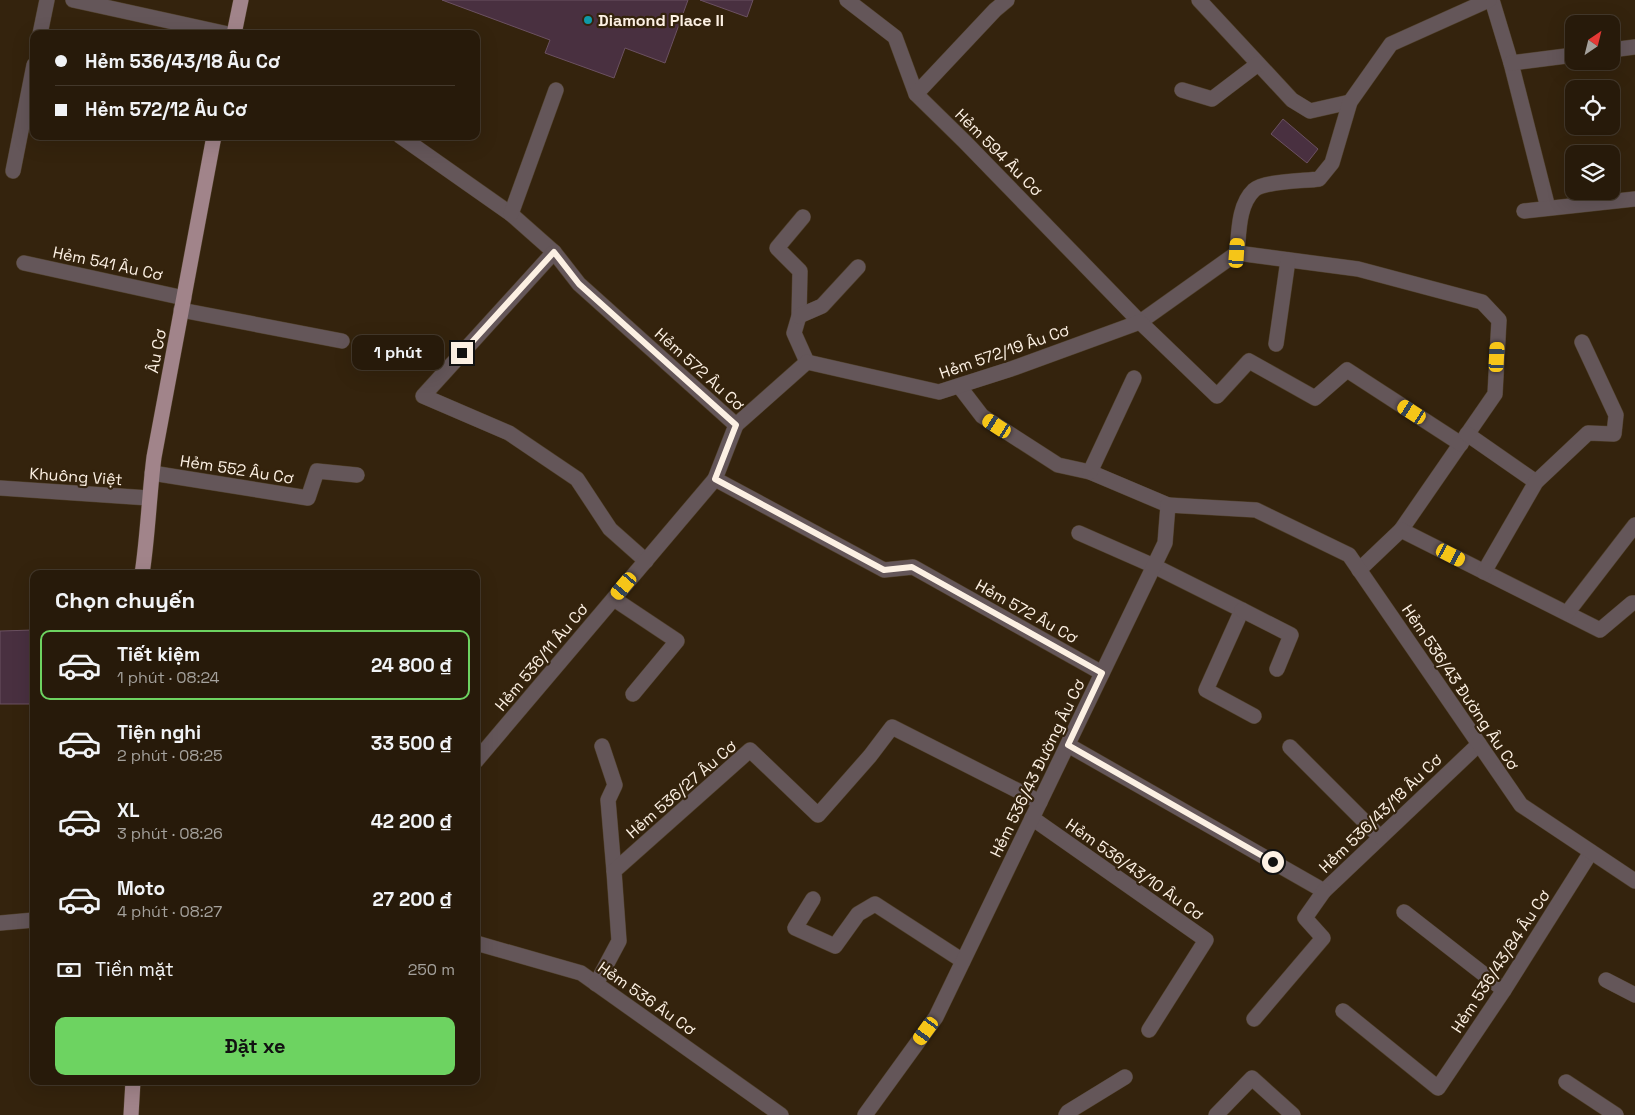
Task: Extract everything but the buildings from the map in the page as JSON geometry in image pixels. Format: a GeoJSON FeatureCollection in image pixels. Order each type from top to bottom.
{"type":"FeatureCollection","features":[{"type":"Feature","properties":{"kind":"main road"},"geometry":{"type":"LineString","coordinates":[[235,30],[241,0]]}},
{"type":"Feature","properties":{"kind":"main road","name":"Âu Cơ"},"geometry":{"type":"LineString","coordinates":[[143,570],[152,473],[213,140]]}},
{"type":"Feature","properties":{"kind":"main road"},"geometry":{"type":"LineString","coordinates":[[131,1115],[133,1085]]}},
{"type":"Feature","properties":{"kind":"street"},"geometry":{"type":"LineString","coordinates":[[41,30],[47,0]]}},
{"type":"Feature","properties":{"kind":"street"},"geometry":{"type":"LineString","coordinates":[[73,0],[210,30]]}},
{"type":"Feature","properties":{"kind":"street","name":"Hẻm 594 Âu Cơ"},"geometry":{"type":"LineString","coordinates":[[848,0],[895,37],[916,94],[1140,322]]}},
{"type":"Feature","properties":{"kind":"street"},"geometry":{"type":"LineString","coordinates":[[1199,0],[1292,100],[1310,111],[1350,102]]}},
{"type":"Feature","properties":{"kind":"street"},"geometry":{"type":"LineString","coordinates":[[1360,570],[1401,530],[1495,394],[1499,320],[1482,302],[1358,269],[1237,253],[1239,226],[1244,207],[1255,189],[1266,185],[1319,179],[1332,164],[1350,102],[1391,44],[1490,0],[1511,63],[1548,208]]}},
{"type":"Feature","properties":{"kind":"street"},"geometry":{"type":"LineString","coordinates":[[916,94],[996,3]]}},
{"type":"Feature","properties":{"kind":"street"},"geometry":{"type":"LineString","coordinates":[[1620,48],[1635,46]]}},
{"type":"Feature","properties":{"kind":"street"},"geometry":{"type":"LineString","coordinates":[[1511,63],[1565,56]]}},
{"type":"Feature","properties":{"kind":"street"},"geometry":{"type":"LineString","coordinates":[[1182,90],[1212,99],[1258,64]]}},
{"type":"Feature","properties":{"kind":"street"},"geometry":{"type":"LineString","coordinates":[[12,171],[30,84]]}},
{"type":"Feature","properties":{"kind":"street"},"geometry":{"type":"LineString","coordinates":[[511,214],[556,90]]}},
{"type":"Feature","properties":{"kind":"street","name":"Hẻm 572 Âu Cơ"},"geometry":{"type":"LineString","coordinates":[[406,140],[511,214],[554,252],[579,284],[736,425],[715,479],[884,570],[912,567],[1102,673]]}},
{"type":"Feature","properties":{"kind":"street"},"geometry":{"type":"LineString","coordinates":[[1524,210],[1635,199]]}},
{"type":"Feature","properties":{"kind":"street"},"geometry":{"type":"LineString","coordinates":[[736,425],[807,362],[794,333],[799,316],[800,271],[776,248],[803,217]]}},
{"type":"Feature","properties":{"kind":"street"},"geometry":{"type":"LineString","coordinates":[[554,252],[423,396],[509,433],[577,479],[610,528],[646,560]]}},
{"type":"Feature","properties":{"kind":"street","name":"Hẻm 572/19 Âu Cơ"},"geometry":{"type":"LineString","coordinates":[[807,362],[939,392],[1140,322],[1237,253]]}},
{"type":"Feature","properties":{"kind":"street"},"geometry":{"type":"LineString","coordinates":[[1276,344],[1288,260]]}},
{"type":"Feature","properties":{"kind":"street","name":"Hẻm 541 Âu Cơ"},"geometry":{"type":"LineString","coordinates":[[24,263],[183,304],[342,341]]}},
{"type":"Feature","properties":{"kind":"street"},"geometry":{"type":"LineString","coordinates":[[799,316],[822,306],[858,267]]}},
{"type":"Feature","properties":{"kind":"street"},"geometry":{"type":"LineString","coordinates":[[1140,322],[1217,396],[1249,362],[1315,398],[1348,370],[1536,482]]}},
{"type":"Feature","properties":{"kind":"street"},"geometry":{"type":"LineString","coordinates":[[1484,572],[1536,482],[1588,433],[1614,434],[1616,415],[1582,342]]}},
{"type":"Feature","properties":{"kind":"street"},"geometry":{"type":"LineString","coordinates":[[1090,472],[1134,378]]}},
{"type":"Feature","properties":{"kind":"street"},"geometry":{"type":"LineString","coordinates":[[959,386],[982,416],[1058,465],[1090,472],[1168,505]]}},
{"type":"Feature","properties":{"kind":"street","name":"Hẻm 552 Âu Cơ"},"geometry":{"type":"LineString","coordinates":[[152,473],[308,498],[317,471],[357,475]]}},
{"type":"Feature","properties":{"kind":"street","name":"Hẻm 536/11 Âu Cơ"},"geometry":{"type":"LineString","coordinates":[[480,756],[715,479]]}},
{"type":"Feature","properties":{"kind":"street","name":"Khuông Việt"},"geometry":{"type":"LineString","coordinates":[[0,488],[149,498]]}},
{"type":"Feature","properties":{"kind":"street","name":"Hẻm 536/43 Đường Âu Cơ"},"geometry":{"type":"LineString","coordinates":[[865,1115],[936,1017],[1165,543],[1168,505],[1256,510],[1349,555],[1521,805],[1635,881]]}},
{"type":"Feature","properties":{"kind":"street"},"geometry":{"type":"LineString","coordinates":[[1567,613],[1635,526]]}},
{"type":"Feature","properties":{"kind":"street"},"geometry":{"type":"LineString","coordinates":[[1401,530],[1600,630],[1632,603],[1635,603]]}},
{"type":"Feature","properties":{"kind":"street"},"geometry":{"type":"LineString","coordinates":[[1080,533],[1154,566],[1291,635],[1277,669]]}},
{"type":"Feature","properties":{"kind":"street"},"geometry":{"type":"LineString","coordinates":[[614,599],[677,641],[633,694]]}},
{"type":"Feature","properties":{"kind":"street"},"geometry":{"type":"LineString","coordinates":[[1242,610],[1206,690],[1254,716]]}},
{"type":"Feature","properties":{"kind":"street","name":"Hẻm 536/27 Âu Cơ"},"geometry":{"type":"LineString","coordinates":[[614,870],[750,750],[818,815],[870,756],[892,727],[1040,802]]}},
{"type":"Feature","properties":{"kind":"street","name":"Hẻm 536/43/18 Âu Cơ"},"geometry":{"type":"LineString","coordinates":[[1068,745],[1324,891],[1478,744]]}},
{"type":"Feature","properties":{"kind":"street","name":"Hẻm 536/27 Âu Cơ"},"geometry":{"type":"LineString","coordinates":[[596,984],[619,941],[608,800],[615,785],[602,746]]}},
{"type":"Feature","properties":{"kind":"street"},"geometry":{"type":"LineString","coordinates":[[1290,747],[1380,837]]}},
{"type":"Feature","properties":{"kind":"street","name":"Hẻm 536/43/10 Âu Cơ"},"geometry":{"type":"LineString","coordinates":[[1032,818],[1206,940],[1150,1030]]}},
{"type":"Feature","properties":{"kind":"street","name":"Hẻm 536/43/84 Âu Cơ"},"geometry":{"type":"LineString","coordinates":[[1343,1011],[1438,1088],[1504,990],[1592,852]]}},
{"type":"Feature","properties":{"kind":"street"},"geometry":{"type":"LineString","coordinates":[[1254,1019],[1324,938],[1305,918],[1324,891]]}},
{"type":"Feature","properties":{"kind":"street"},"geometry":{"type":"LineString","coordinates":[[814,899],[795,928],[835,946],[858,914],[875,904],[963,961]]}},
{"type":"Feature","properties":{"kind":"street"},"geometry":{"type":"LineString","coordinates":[[1404,912],[1504,990]]}},
{"type":"Feature","properties":{"kind":"street"},"geometry":{"type":"LineString","coordinates":[[0,923],[30,920]]}},
{"type":"Feature","properties":{"kind":"street","name":"Hẻm 536 Âu Cơ"},"geometry":{"type":"LineString","coordinates":[[480,944],[581,973],[781,1115]]}},
{"type":"Feature","properties":{"kind":"street"},"geometry":{"type":"LineString","coordinates":[[1606,980],[1635,995]]}},
{"type":"Feature","properties":{"kind":"street"},"geometry":{"type":"LineString","coordinates":[[1066,1115],[1125,1077]]}},
{"type":"Feature","properties":{"kind":"street"},"geometry":{"type":"LineString","coordinates":[[1216,1115],[1252,1078],[1293,1115]]}},
{"type":"Feature","properties":{"kind":"street"},"geometry":{"type":"LineString","coordinates":[[1566,1082],[1616,1115]]}},
{"type":"Feature","properties":{"kind":"place","name":"Diamond Place II"},"geometry":{"type":"Point","coordinates":[588,20]}},
{"type":"Feature","properties":{"kind":"route"},"geometry":{"type":"LineString","coordinates":[[462,353],[554,252],[579,284],[736,425],[715,479],[884,570],[912,567],[1102,673],[1068,745],[1273,862]]}}]}
